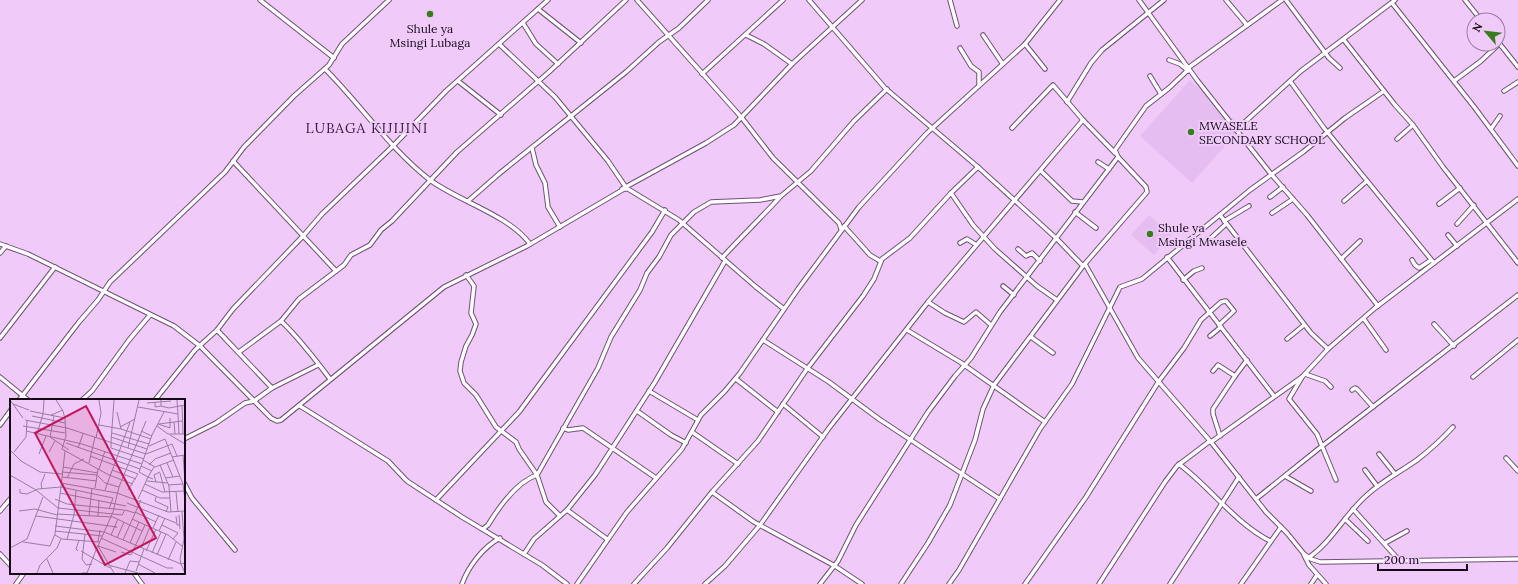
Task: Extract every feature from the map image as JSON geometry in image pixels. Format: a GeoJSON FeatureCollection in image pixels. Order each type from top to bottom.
{"type":"FeatureCollection","features":[{"type":"Feature","properties":{"kind":"street"},"geometry":{"type":"LineString","coordinates":[[260,0],[334,58]]}},
{"type":"Feature","properties":{"kind":"street"},"geometry":{"type":"LineString","coordinates":[[20,399],[104,292],[110,282],[141,250],[225,172],[244,147],[294,96],[325,69],[334,58],[342,44],[389,0]]}},
{"type":"Feature","properties":{"kind":"street"},"geometry":{"type":"LineString","coordinates":[[156,399],[200,346],[217,330],[233,309],[304,235],[322,214],[393,146],[427,110],[548,0]]}},
{"type":"Feature","properties":{"kind":"street"},"geometry":{"type":"LineString","coordinates":[[239,352],[280,321],[299,300],[344,265],[351,255],[370,245],[381,230],[392,221],[457,152],[558,64],[626,0]]}},
{"type":"Feature","properties":{"kind":"street"},"geometry":{"type":"LineString","coordinates":[[637,0],[742,118],[773,158],[839,223],[844,226],[870,255],[880,261]]}},
{"type":"Feature","properties":{"kind":"street"},"geometry":{"type":"LineString","coordinates":[[468,201],[571,117],[659,42],[670,36],[708,0]]}},
{"type":"Feature","properties":{"kind":"street"},"geometry":{"type":"LineString","coordinates":[[702,74],[783,0]]}},
{"type":"Feature","properties":{"kind":"street"},"geometry":{"type":"LineString","coordinates":[[809,0],[887,89],[978,167],[1084,265],[1138,358],[1210,441],[1256,499],[1308,558],[1320,562],[1398,559],[1518,559]]}},
{"type":"Feature","properties":{"kind":"street"},"geometry":{"type":"LineString","coordinates":[[0,244],[54,267],[174,326],[200,346],[271,418],[277,421],[281,420],[300,406],[330,379],[369,349],[437,292],[466,275],[530,244],[560,227],[625,186],[706,143],[742,118],[792,64],[862,0]]}},
{"type":"Feature","properties":{"kind":"street"},"geometry":{"type":"LineString","coordinates":[[950,0],[957,26]]}},
{"type":"Feature","properties":{"kind":"street"},"geometry":{"type":"LineString","coordinates":[[577,584],[607,539],[686,443],[704,410],[736,378],[844,226],[883,179],[932,128],[1002,63],[1025,44],[1060,0]]}},
{"type":"Feature","properties":{"kind":"street"},"geometry":{"type":"LineString","coordinates":[[1139,0],[1188,69],[1378,306]]}},
{"type":"Feature","properties":{"kind":"street"},"geometry":{"type":"LineString","coordinates":[[1067,102],[1099,54],[1164,0]]}},
{"type":"Feature","properties":{"kind":"street"},"geometry":{"type":"LineString","coordinates":[[1226,0],[1247,25]]}},
{"type":"Feature","properties":{"kind":"street"},"geometry":{"type":"LineString","coordinates":[[1115,152],[1143,109],[1188,69],[1282,0]]}},
{"type":"Feature","properties":{"kind":"street"},"geometry":{"type":"LineString","coordinates":[[1286,0],[1326,53],[1340,68]]}},
{"type":"Feature","properties":{"kind":"street"},"geometry":{"type":"LineString","coordinates":[[1465,0],[1475,12]]}},
{"type":"Feature","properties":{"kind":"street"},"geometry":{"type":"LineString","coordinates":[[1236,130],[1290,81],[1393,1],[1518,166]]}},
{"type":"Feature","properties":{"kind":"street"},"geometry":{"type":"LineString","coordinates":[[538,9],[581,43]]}},
{"type":"Feature","properties":{"kind":"street"},"geometry":{"type":"LineString","coordinates":[[523,23],[536,44],[558,64]]}},
{"type":"Feature","properties":{"kind":"street"},"geometry":{"type":"LineString","coordinates":[[746,35],[764,44],[792,64]]}},
{"type":"Feature","properties":{"kind":"street"},"geometry":{"type":"LineString","coordinates":[[983,35],[1002,63]]}},
{"type":"Feature","properties":{"kind":"street"},"geometry":{"type":"LineString","coordinates":[[1344,40],[1413,125],[1423,141],[1518,263]]}},
{"type":"Feature","properties":{"kind":"street"},"geometry":{"type":"LineString","coordinates":[[499,44],[539,81],[571,117],[608,161],[625,186]]}},
{"type":"Feature","properties":{"kind":"street"},"geometry":{"type":"LineString","coordinates":[[1025,44],[1045,69]]}},
{"type":"Feature","properties":{"kind":"street"},"geometry":{"type":"LineString","coordinates":[[960,48],[969,59],[971,66],[979,72],[979,85]]}},
{"type":"Feature","properties":{"kind":"street"},"geometry":{"type":"LineString","coordinates":[[1454,81],[1481,61],[1490,52]]}},
{"type":"Feature","properties":{"kind":"street"},"geometry":{"type":"LineString","coordinates":[[1506,52],[1518,67]]}},
{"type":"Feature","properties":{"kind":"street"},"geometry":{"type":"LineString","coordinates":[[1168,60],[1180,64],[1188,69]]}},
{"type":"Feature","properties":{"kind":"street"},"geometry":{"type":"LineString","coordinates":[[325,69],[393,146],[430,179],[505,223],[530,244]]}},
{"type":"Feature","properties":{"kind":"street"},"geometry":{"type":"LineString","coordinates":[[1150,76],[1161,94]]}},
{"type":"Feature","properties":{"kind":"street"},"geometry":{"type":"LineString","coordinates":[[458,81],[501,115]]}},
{"type":"Feature","properties":{"kind":"street"},"geometry":{"type":"LineString","coordinates":[[1290,81],[1327,132],[1432,261]]}},
{"type":"Feature","properties":{"kind":"street"},"geometry":{"type":"LineString","coordinates":[[1504,90],[1518,82]]}},
{"type":"Feature","properties":{"kind":"street"},"geometry":{"type":"LineString","coordinates":[[901,584],[943,518],[975,440],[983,409],[994,385],[1084,265],[1147,191],[1141,180],[1083,120],[1057,88],[1051,85],[1012,128]]}},
{"type":"Feature","properties":{"kind":"street"},"geometry":{"type":"LineString","coordinates":[[524,554],[532,542],[567,510],[595,475],[637,411],[724,259],[739,238],[746,233],[781,196],[811,171],[854,121],[887,89]]}},
{"type":"Feature","properties":{"kind":"street"},"geometry":{"type":"LineString","coordinates":[[948,584],[1000,499],[1011,477],[1044,422],[1072,384],[1109,306],[1122,286],[1142,279],[1167,257],[1271,174],[1303,152],[1344,118],[1384,91]]}},
{"type":"Feature","properties":{"kind":"street"},"geometry":{"type":"LineString","coordinates":[[1491,129],[1500,116]]}},
{"type":"Feature","properties":{"kind":"street"},"geometry":{"type":"LineString","coordinates":[[705,584],[725,566],[760,525],[853,398],[928,302],[950,278],[975,244],[1041,171],[1083,120]]}},
{"type":"Feature","properties":{"kind":"street"},"geometry":{"type":"LineString","coordinates":[[1397,139],[1413,125]]}},
{"type":"Feature","properties":{"kind":"street"},"geometry":{"type":"LineString","coordinates":[[532,148],[536,165],[545,183],[548,207],[560,227]]}},
{"type":"Feature","properties":{"kind":"street"},"geometry":{"type":"LineString","coordinates":[[820,584],[835,566],[845,550],[856,525],[910,440],[955,376],[965,365],[991,325],[1057,239],[1082,202],[1118,157]]}},
{"type":"Feature","properties":{"kind":"street"},"geometry":{"type":"LineString","coordinates":[[233,162],[304,235],[336,271]]}},
{"type":"Feature","properties":{"kind":"street"},"geometry":{"type":"LineString","coordinates":[[1098,162],[1109,169]]}},
{"type":"Feature","properties":{"kind":"street"},"geometry":{"type":"LineString","coordinates":[[634,584],[667,548],[712,492],[758,441],[807,369],[874,280],[880,261],[910,238],[978,167]]}},
{"type":"Feature","properties":{"kind":"street"},"geometry":{"type":"LineString","coordinates":[[1041,171],[1072,201],[1082,202]]}},
{"type":"Feature","properties":{"kind":"street"},"geometry":{"type":"LineString","coordinates":[[1344,201],[1367,181]]}},
{"type":"Feature","properties":{"kind":"street"},"geometry":{"type":"LineString","coordinates":[[1270,197],[1283,187]]}},
{"type":"Feature","properties":{"kind":"street"},"geometry":{"type":"LineString","coordinates":[[1439,204],[1460,188]]}},
{"type":"Feature","properties":{"kind":"street"},"geometry":{"type":"LineString","coordinates":[[620,190],[628,189],[665,210],[683,223],[784,309]]}},
{"type":"Feature","properties":{"kind":"street"},"geometry":{"type":"LineString","coordinates":[[951,194],[967,218],[1005,259],[1051,298],[1057,300]]}},
{"type":"Feature","properties":{"kind":"street"},"geometry":{"type":"LineString","coordinates":[[483,529],[488,525],[511,494],[526,481],[537,475],[598,368],[611,337],[640,290],[647,273],[659,257],[671,235],[694,212],[711,202],[760,200],[781,196]]}},
{"type":"Feature","properties":{"kind":"street"},"geometry":{"type":"LineString","coordinates":[[1272,214],[1293,199]]}},
{"type":"Feature","properties":{"kind":"street"},"geometry":{"type":"LineString","coordinates":[[1412,260],[1418,268],[1432,261],[1456,246],[1518,199]]}},
{"type":"Feature","properties":{"kind":"street"},"geometry":{"type":"LineString","coordinates":[[1457,224],[1474,205]]}},
{"type":"Feature","properties":{"kind":"street"},"geometry":{"type":"LineString","coordinates":[[1211,238],[1225,222],[1249,206]]}},
{"type":"Feature","properties":{"kind":"street"},"geometry":{"type":"LineString","coordinates":[[436,500],[501,432],[544,380],[652,232],[665,210]]}},
{"type":"Feature","properties":{"kind":"street"},"geometry":{"type":"LineString","coordinates":[[1075,212],[1096,228]]}},
{"type":"Feature","properties":{"kind":"street"},"geometry":{"type":"LineString","coordinates":[[1220,215],[1304,325],[1328,349]]}},
{"type":"Feature","properties":{"kind":"street"},"geometry":{"type":"LineString","coordinates":[[839,223],[844,226]]}},
{"type":"Feature","properties":{"kind":"street"},"geometry":{"type":"LineString","coordinates":[[1448,235],[1456,246]]}},
{"type":"Feature","properties":{"kind":"street"},"geometry":{"type":"LineString","coordinates":[[960,243],[967,239],[975,244]]}},
{"type":"Feature","properties":{"kind":"street"},"geometry":{"type":"LineString","coordinates":[[1341,259],[1360,241]]}},
{"type":"Feature","properties":{"kind":"street"},"geometry":{"type":"LineString","coordinates":[[0,253],[6,246]]}},
{"type":"Feature","properties":{"kind":"street"},"geometry":{"type":"LineString","coordinates":[[1018,249],[1026,256],[1032,253],[1040,261]]}},
{"type":"Feature","properties":{"kind":"street"},"geometry":{"type":"LineString","coordinates":[[1167,257],[1183,280],[1274,396]]}},
{"type":"Feature","properties":{"kind":"street"},"geometry":{"type":"LineString","coordinates":[[1336,480],[1321,447],[1317,434],[1289,399],[1304,376],[1328,349],[1432,261]]}},
{"type":"Feature","properties":{"kind":"street"},"geometry":{"type":"LineString","coordinates":[[0,338],[54,267]]}},
{"type":"Feature","properties":{"kind":"street"},"geometry":{"type":"LineString","coordinates":[[1183,280],[1194,271],[1202,268]]}},
{"type":"Feature","properties":{"kind":"street"},"geometry":{"type":"LineString","coordinates":[[466,275],[474,286],[472,313],[476,324],[466,346],[461,362],[460,371],[466,387],[476,395],[489,418],[501,432],[516,442],[519,449],[537,475],[546,502],[560,516]]}},
{"type":"Feature","properties":{"kind":"street"},"geometry":{"type":"LineString","coordinates":[[1003,286],[1014,295]]}},
{"type":"Feature","properties":{"kind":"street"},"geometry":{"type":"LineString","coordinates":[[1256,499],[1518,295]]}},
{"type":"Feature","properties":{"kind":"street"},"geometry":{"type":"LineString","coordinates":[[1025,584],[1086,497],[1159,381],[1180,354],[1195,329],[1208,312],[1224,301],[1228,302],[1234,312],[1210,336]]}},
{"type":"Feature","properties":{"kind":"street"},"geometry":{"type":"LineString","coordinates":[[928,302],[945,313],[964,322],[976,312],[991,325]]}},
{"type":"Feature","properties":{"kind":"street"},"geometry":{"type":"LineString","coordinates":[[83,399],[92,391],[128,340],[150,315]]}},
{"type":"Feature","properties":{"kind":"street"},"geometry":{"type":"LineString","coordinates":[[1364,319],[1386,350]]}},
{"type":"Feature","properties":{"kind":"street"},"geometry":{"type":"LineString","coordinates":[[280,321],[297,337],[302,346],[330,379]]}},
{"type":"Feature","properties":{"kind":"street"},"geometry":{"type":"LineString","coordinates":[[1434,324],[1454,346]]}},
{"type":"Feature","properties":{"kind":"street"},"geometry":{"type":"LineString","coordinates":[[1287,339],[1304,325]]}},
{"type":"Feature","properties":{"kind":"street"},"geometry":{"type":"LineString","coordinates":[[217,330],[272,388]]}},
{"type":"Feature","properties":{"kind":"street"},"geometry":{"type":"LineString","coordinates":[[907,330],[965,365],[1044,422]]}},
{"type":"Feature","properties":{"kind":"street"},"geometry":{"type":"LineString","coordinates":[[1031,337],[1053,353]]}},
{"type":"Feature","properties":{"kind":"street"},"geometry":{"type":"LineString","coordinates":[[763,340],[853,398],[879,419],[1000,499]]}},
{"type":"Feature","properties":{"kind":"street"},"geometry":{"type":"LineString","coordinates":[[1473,377],[1518,340]]}},
{"type":"Feature","properties":{"kind":"street"},"geometry":{"type":"LineString","coordinates":[[1220,436],[1213,414],[1213,409],[1247,360]]}},
{"type":"Feature","properties":{"kind":"street"},"geometry":{"type":"LineString","coordinates":[[185,438],[216,422],[245,403],[254,401],[272,388],[318,365]]}},
{"type":"Feature","properties":{"kind":"street"},"geometry":{"type":"LineString","coordinates":[[1212,370],[1218,365],[1235,376]]}},
{"type":"Feature","properties":{"kind":"street"},"geometry":{"type":"LineString","coordinates":[[1099,584],[1165,482],[1180,464],[1210,441],[1220,436],[1304,376],[1325,381],[1331,387]]}},
{"type":"Feature","properties":{"kind":"street"},"geometry":{"type":"LineString","coordinates":[[0,377],[27,399]]}},
{"type":"Feature","properties":{"kind":"street"},"geometry":{"type":"LineString","coordinates":[[736,378],[778,412]]}},
{"type":"Feature","properties":{"kind":"street"},"geometry":{"type":"LineString","coordinates":[[1352,390],[1357,389],[1373,407]]}},
{"type":"Feature","properties":{"kind":"street"},"geometry":{"type":"LineString","coordinates":[[649,391],[698,420]]}},
{"type":"Feature","properties":{"kind":"street"},"geometry":{"type":"LineString","coordinates":[[782,404],[824,436]]}},
{"type":"Feature","properties":{"kind":"street"},"geometry":{"type":"LineString","coordinates":[[300,406],[381,457],[404,478],[436,500],[500,538],[567,584]]}},
{"type":"Feature","properties":{"kind":"street"},"geometry":{"type":"LineString","coordinates":[[0,425],[10,411]]}},
{"type":"Feature","properties":{"kind":"street"},"geometry":{"type":"LineString","coordinates":[[637,411],[671,435],[686,443]]}},
{"type":"Feature","properties":{"kind":"street"},"geometry":{"type":"LineString","coordinates":[[1308,558],[1324,545],[1353,509],[1377,486],[1426,452],[1453,427]]}},
{"type":"Feature","properties":{"kind":"street"},"geometry":{"type":"LineString","coordinates":[[563,428],[568,430],[583,428],[656,478]]}},
{"type":"Feature","properties":{"kind":"street"},"geometry":{"type":"LineString","coordinates":[[692,432],[738,464]]}},
{"type":"Feature","properties":{"kind":"street"},"geometry":{"type":"LineString","coordinates":[[1379,454],[1395,474]]}},
{"type":"Feature","properties":{"kind":"street"},"geometry":{"type":"LineString","coordinates":[[1506,458],[1518,471]]}},
{"type":"Feature","properties":{"kind":"street"},"geometry":{"type":"LineString","coordinates":[[1180,464],[1199,479],[1222,504],[1270,541]]}},
{"type":"Feature","properties":{"kind":"street"},"geometry":{"type":"LineString","coordinates":[[1365,470],[1377,486]]}},
{"type":"Feature","properties":{"kind":"street"},"geometry":{"type":"LineString","coordinates":[[1285,476],[1311,492]]}},
{"type":"Feature","properties":{"kind":"street"},"geometry":{"type":"LineString","coordinates":[[1170,584],[1239,477]]}},
{"type":"Feature","properties":{"kind":"street"},"geometry":{"type":"LineString","coordinates":[[185,484],[192,498],[235,550]]}},
{"type":"Feature","properties":{"kind":"street"},"geometry":{"type":"LineString","coordinates":[[712,492],[760,525],[835,566],[862,584]]}},
{"type":"Feature","properties":{"kind":"street"},"geometry":{"type":"LineString","coordinates":[[0,511],[10,499]]}},
{"type":"Feature","properties":{"kind":"street"},"geometry":{"type":"LineString","coordinates":[[1353,509],[1398,559]]}},
{"type":"Feature","properties":{"kind":"street"},"geometry":{"type":"LineString","coordinates":[[567,510],[607,539]]}},
{"type":"Feature","properties":{"kind":"street"},"geometry":{"type":"LineString","coordinates":[[1345,519],[1368,541]]}},
{"type":"Feature","properties":{"kind":"street"},"geometry":{"type":"LineString","coordinates":[[1241,584],[1281,527]]}},
{"type":"Feature","properties":{"kind":"street"},"geometry":{"type":"LineString","coordinates":[[1385,543],[1407,531]]}},
{"type":"Feature","properties":{"kind":"street"},"geometry":{"type":"LineString","coordinates":[[462,584],[471,566],[490,544],[500,538]]}},
{"type":"Feature","properties":{"kind":"street"},"geometry":{"type":"LineString","coordinates":[[0,554],[10,565]]}},
{"type":"Feature","properties":{"kind":"street"},"geometry":{"type":"LineString","coordinates":[[1304,554],[1309,565],[1326,584]]}},
{"type":"Feature","properties":{"kind":"street"},"geometry":{"type":"LineString","coordinates":[[18,574],[21,577]]}},
{"type":"Feature","properties":{"kind":"street"},"geometry":{"type":"LineString","coordinates":[[16,584],[23,574]]}},
{"type":"Feature","properties":{"kind":"street"},"geometry":{"type":"LineString","coordinates":[[135,574],[142,584]]}},
{"type":"Feature","properties":{"kind":"street"},"geometry":{"type":"LineString","coordinates":[[1311,584],[1317,575]]}},
{"type":"Feature","properties":{"kind":"shaded area","name":"MWASELE SECONDARY SCHOOL"},"geometry":{"type":"Polygon","coordinates":[[[1190,80],[1242,127],[1192,183],[1140,136],[1190,80]]]}},
{"type":"Feature","properties":{"kind":"shaded area"},"geometry":{"type":"Polygon","coordinates":[[[1149,215],[1172,235],[1154,255],[1131,235],[1149,215]]]}},
{"type":"Feature","properties":{"kind":"place","name":"Shule ya Msingi Lubaga"},"geometry":{"type":"Point","coordinates":[430,14]}},
{"type":"Feature","properties":{"kind":"place","name":"MWASELE SECONDARY SCHOOL"},"geometry":{"type":"Point","coordinates":[1191,132]}},
{"type":"Feature","properties":{"kind":"place","name":"Shule ya Msingi Mwasele"},"geometry":{"type":"Point","coordinates":[1150,234]}},
{"type":"Feature","properties":{"kind":"district","name":"LUBAGA KIJIJINI"},"geometry":{"type":"Point","coordinates":[367,128]}}]}
